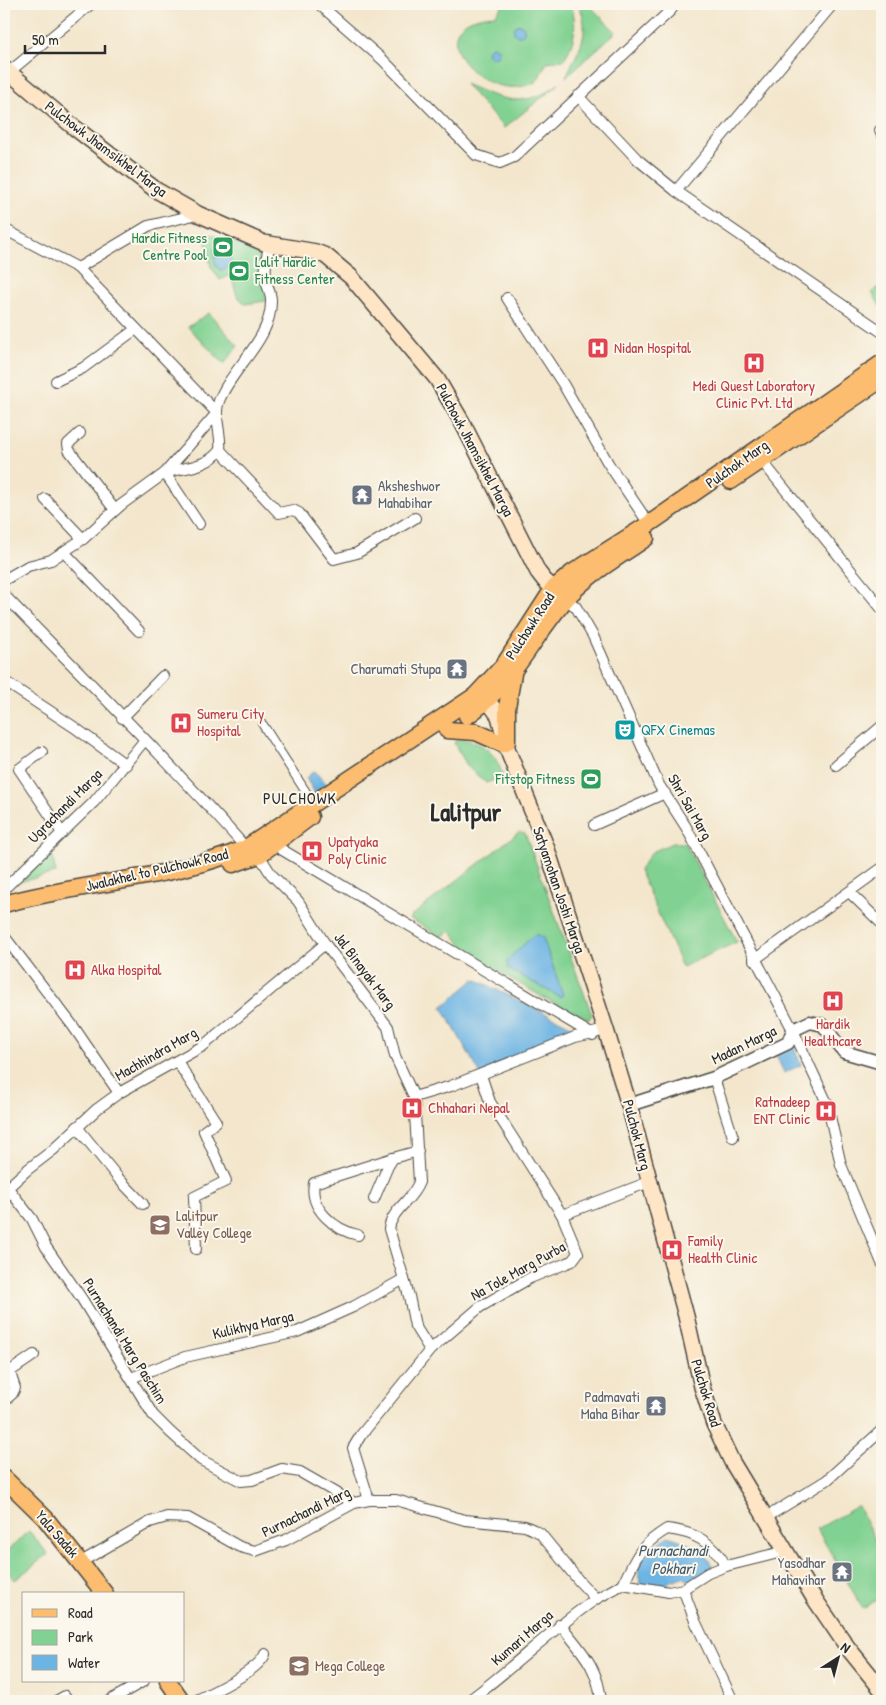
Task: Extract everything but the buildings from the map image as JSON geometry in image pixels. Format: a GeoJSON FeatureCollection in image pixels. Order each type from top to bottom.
{"type":"FeatureCollection","features":[{"type":"Feature","properties":{"kind":"main road","name":"Pulchowk Jhamsikhel Marga"},"geometry":{"type":"LineString","coordinates":[[6,70],[156,190],[198,214],[233,230],[271,244],[316,252],[339,266],[367,295],[437,379],[462,422],[538,572],[559,594]]}},
{"type":"Feature","properties":{"kind":"main road","name":"Pulchok Marg"},"geometry":{"type":"LineString","coordinates":[[595,565],[649,524],[882,363]]}},
{"type":"Feature","properties":{"kind":"main road","name":"Pulchok Marg"},"geometry":{"type":"LineString","coordinates":[[595,565],[762,461],[882,379]]}},
{"type":"Feature","properties":{"kind":"main road","name":"Pulchowk Road"},"geometry":{"type":"LineString","coordinates":[[481,699],[496,675],[559,594],[595,565]]}},
{"type":"Feature","properties":{"kind":"main road","name":"Pulchowk Road"},"geometry":{"type":"LineString","coordinates":[[481,699],[514,672],[559,594]]}},
{"type":"Feature","properties":{"kind":"main road"},"geometry":{"type":"LineString","coordinates":[[447,730],[476,732],[506,746],[507,707],[514,672]]}},
{"type":"Feature","properties":{"kind":"main road"},"geometry":{"type":"LineString","coordinates":[[4,914],[22,908],[204,872],[252,851],[274,845],[364,781],[447,730],[481,699]]}},
{"type":"Feature","properties":{"kind":"main road","name":"Satyamohan Joshi Marga"},"geometry":{"type":"LineString","coordinates":[[481,699],[496,710],[506,746],[546,846],[600,1032]]}},
{"type":"Feature","properties":{"kind":"main road","name":"Jwalakhel to Pulchowk Road"},"geometry":{"type":"LineString","coordinates":[[4,904],[194,865],[252,851],[314,804],[481,699]]}},
{"type":"Feature","properties":{"kind":"main road","name":"Pulchok Marg"},"geometry":{"type":"LineString","coordinates":[[600,1032],[629,1105],[665,1240]]}},
{"type":"Feature","properties":{"kind":"main road","name":"Pulchok Road"},"geometry":{"type":"LineString","coordinates":[[665,1240],[702,1387],[714,1424],[732,1462],[774,1534],[848,1648],[882,1690]]}},
{"type":"Feature","properties":{"kind":"main road","name":"Yala Sadak"},"geometry":{"type":"LineString","coordinates":[[5,1480],[45,1518],[104,1592]]}},
{"type":"Feature","properties":{"kind":"main road"},"geometry":{"type":"LineString","coordinates":[[169,1682],[182,1701]]}},
{"type":"Feature","properties":{"kind":"street"},"geometry":{"type":"LineString","coordinates":[[6,70],[91,4]]}},
{"type":"Feature","properties":{"kind":"street"},"geometry":{"type":"LineString","coordinates":[[319,4],[382,60],[476,155],[489,161],[500,163],[514,157],[671,10],[674,4]]}},
{"type":"Feature","properties":{"kind":"street"},"geometry":{"type":"LineString","coordinates":[[676,191],[834,4]]}},
{"type":"Feature","properties":{"kind":"street"},"geometry":{"type":"LineString","coordinates":[[578,96],[637,159],[676,191],[882,332]]}},
{"type":"Feature","properties":{"kind":"street"},"geometry":{"type":"LineString","coordinates":[[78,268],[148,226],[198,214]]}},
{"type":"Feature","properties":{"kind":"street"},"geometry":{"type":"LineString","coordinates":[[4,230],[78,268],[217,414]]}},
{"type":"Feature","properties":{"kind":"street"},"geometry":{"type":"LineString","coordinates":[[4,241],[13,235]]}},
{"type":"Feature","properties":{"kind":"street"},"geometry":{"type":"LineString","coordinates":[[165,474],[196,466],[210,460],[220,450],[222,437],[217,414],[220,399],[264,330],[271,300],[266,277],[267,251],[271,244]]}},
{"type":"Feature","properties":{"kind":"street"},"geometry":{"type":"LineString","coordinates":[[506,298],[563,384],[608,463],[649,524]]}},
{"type":"Feature","properties":{"kind":"street"},"geometry":{"type":"LineString","coordinates":[[56,381],[82,368],[136,329]]}},
{"type":"Feature","properties":{"kind":"street"},"geometry":{"type":"LineString","coordinates":[[4,580],[28,566],[51,560],[65,553],[115,510],[165,474],[217,414]]}},
{"type":"Feature","properties":{"kind":"street"},"geometry":{"type":"LineString","coordinates":[[80,433],[68,444],[69,450],[115,510]]}},
{"type":"Feature","properties":{"kind":"street"},"geometry":{"type":"LineString","coordinates":[[220,450],[279,513],[293,510],[299,513],[334,559],[357,553],[415,518]]}},
{"type":"Feature","properties":{"kind":"street"},"geometry":{"type":"LineString","coordinates":[[762,461],[882,609]]}},
{"type":"Feature","properties":{"kind":"street"},"geometry":{"type":"LineString","coordinates":[[165,474],[199,524]]}},
{"type":"Feature","properties":{"kind":"street"},"geometry":{"type":"LineString","coordinates":[[44,499],[82,539]]}},
{"type":"Feature","properties":{"kind":"street"},"geometry":{"type":"LineString","coordinates":[[65,553],[138,631]]}},
{"type":"Feature","properties":{"kind":"street","name":"Shri Sai Marg"},"geometry":{"type":"LineString","coordinates":[[559,594],[576,607],[594,636],[659,785],[686,827],[792,1030],[827,1103],[841,1165],[882,1263]]}},
{"type":"Feature","properties":{"kind":"street","name":"Jal Binayak Marg"},"geometry":{"type":"LineString","coordinates":[[4,595],[144,741],[191,786],[309,915],[324,944],[388,1027],[395,1056],[414,1097]]}},
{"type":"Feature","properties":{"kind":"street"},"geometry":{"type":"LineString","coordinates":[[122,718],[164,676]]}},
{"type":"Feature","properties":{"kind":"street"},"geometry":{"type":"LineString","coordinates":[[4,681],[74,727],[126,765]]}},
{"type":"Feature","properties":{"kind":"street"},"geometry":{"type":"LineString","coordinates":[[263,725],[314,804]]}},
{"type":"Feature","properties":{"kind":"street"},"geometry":{"type":"LineString","coordinates":[[836,765],[882,726]]}},
{"type":"Feature","properties":{"kind":"street","name":"Ugrachandi Marga"},"geometry":{"type":"LineString","coordinates":[[4,889],[94,802],[144,741]]}},
{"type":"Feature","properties":{"kind":"street"},"geometry":{"type":"LineString","coordinates":[[42,752],[19,769],[62,832]]}},
{"type":"Feature","properties":{"kind":"street"},"geometry":{"type":"LineString","coordinates":[[594,825],[665,793]]}},
{"type":"Feature","properties":{"kind":"street"},"geometry":{"type":"LineString","coordinates":[[274,845],[600,1032]]}},
{"type":"Feature","properties":{"kind":"street"},"geometry":{"type":"LineString","coordinates":[[754,960],[850,893],[882,868]]}},
{"type":"Feature","properties":{"kind":"street"},"geometry":{"type":"LineString","coordinates":[[850,893],[882,924]]}},
{"type":"Feature","properties":{"kind":"street"},"geometry":{"type":"LineString","coordinates":[[4,936],[73,1026],[119,1093]]}},
{"type":"Feature","properties":{"kind":"street","name":"Machhindra Marg"},"geometry":{"type":"LineString","coordinates":[[6,1190],[77,1127],[119,1093],[203,1046],[324,944]]}},
{"type":"Feature","properties":{"kind":"street","name":"Madan Marga"},"geometry":{"type":"LineString","coordinates":[[629,1105],[714,1078],[788,1043],[792,1030],[810,1022],[820,1023],[844,1052],[882,1062]]}},
{"type":"Feature","properties":{"kind":"street"},"geometry":{"type":"LineString","coordinates":[[430,1350],[415,1326],[404,1279],[388,1229],[391,1218],[416,1190],[420,1182],[414,1097],[481,1075],[575,1037],[600,1032]]}},
{"type":"Feature","properties":{"kind":"street"},"geometry":{"type":"LineString","coordinates":[[177,1061],[216,1122],[204,1131],[226,1181],[194,1197],[196,1249]]}},
{"type":"Feature","properties":{"kind":"street","name":"Na Tole Marg Purba"},"geometry":{"type":"LineString","coordinates":[[369,1500],[353,1448],[361,1435],[430,1350],[480,1307],[530,1278],[576,1257],[578,1253],[562,1215],[494,1109],[481,1075]]}},
{"type":"Feature","properties":{"kind":"street"},"geometry":{"type":"LineString","coordinates":[[714,1078],[733,1137]]}},
{"type":"Feature","properties":{"kind":"street"},"geometry":{"type":"LineString","coordinates":[[77,1127],[119,1179],[143,1204]]}},
{"type":"Feature","properties":{"kind":"street"},"geometry":{"type":"LineString","coordinates":[[358,1235],[344,1232],[323,1216],[315,1201],[314,1182],[418,1151]]}},
{"type":"Feature","properties":{"kind":"street"},"geometry":{"type":"LineString","coordinates":[[374,1199],[393,1158]]}},
{"type":"Feature","properties":{"kind":"street"},"geometry":{"type":"LineString","coordinates":[[562,1215],[649,1182]]}},
{"type":"Feature","properties":{"kind":"street","name":"Purnachandi Marg Paschim"},"geometry":{"type":"LineString","coordinates":[[6,1190],[32,1219],[46,1247],[153,1415],[201,1460],[241,1481],[252,1480],[282,1469],[300,1472],[354,1503]]}},
{"type":"Feature","properties":{"kind":"street","name":"Kulikhya Marga"},"geometry":{"type":"LineString","coordinates":[[131,1378],[185,1357],[297,1332],[353,1307],[404,1279]]}},
{"type":"Feature","properties":{"kind":"street"},"geometry":{"type":"LineString","coordinates":[[4,1401],[14,1391],[10,1373],[34,1356]]}},
{"type":"Feature","properties":{"kind":"street"},"geometry":{"type":"LineString","coordinates":[[765,1518],[827,1480],[882,1430]]}},
{"type":"Feature","properties":{"kind":"street","name":"Purnachandi Marg"},"geometry":{"type":"LineString","coordinates":[[81,1562],[150,1522],[168,1517],[188,1518],[240,1547],[255,1551],[286,1540],[354,1503],[369,1500],[396,1500],[466,1520],[526,1526],[540,1534],[579,1582],[596,1599]]}},
{"type":"Feature","properties":{"kind":"street"},"geometry":{"type":"LineString","coordinates":[[596,1599],[623,1584],[632,1562],[644,1545],[667,1529],[682,1531],[710,1544],[718,1551],[726,1566]]}},
{"type":"Feature","properties":{"kind":"street"},"geometry":{"type":"LineString","coordinates":[[623,1584],[669,1592],[684,1589],[708,1574],[726,1566],[786,1551]]}},
{"type":"Feature","properties":{"kind":"street"},"geometry":{"type":"LineString","coordinates":[[684,1589],[695,1621],[733,1701]]}},
{"type":"Feature","properties":{"kind":"street","name":"Kumari Marga"},"geometry":{"type":"LineString","coordinates":[[468,1701],[492,1684],[560,1624],[596,1599]]}},
{"type":"Feature","properties":{"kind":"street"},"geometry":{"type":"LineString","coordinates":[[560,1624],[585,1655],[597,1674],[601,1701]]}},
{"type":"Feature","properties":{"kind":"street"},"geometry":{"type":"LineString","coordinates":[[195,1701],[242,1674],[263,1659],[265,1654]]}},
{"type":"Feature","properties":{"kind":"street"},"geometry":{"type":"LineString","coordinates":[[109,1701],[142,1682]]}},
{"type":"Feature","properties":{"kind":"street"},"geometry":{"type":"LineString","coordinates":[[56,1701],[65,1696],[69,1701]]}},
{"type":"Feature","properties":{"kind":"green space"},"geometry":{"type":"Polygon","coordinates":[[[504,4],[571,4],[574,18],[573,40],[563,60],[547,62],[537,81],[516,87],[495,84],[477,75],[463,61],[456,46],[458,31],[470,20],[495,15],[504,4]]]}},
{"type":"Feature","properties":{"kind":"green space"},"geometry":{"type":"Polygon","coordinates":[[[579,4],[588,4],[616,32],[566,77],[579,50],[584,34],[583,15],[579,4]]]}},
{"type":"Feature","properties":{"kind":"green space"},"geometry":{"type":"Polygon","coordinates":[[[560,83],[504,128],[465,84],[502,98],[513,100],[535,97],[560,83]]]}},
{"type":"Feature","properties":{"kind":"green space","name":"Lalit Hardic Fitness Center"},"geometry":{"type":"Polygon","coordinates":[[[204,232],[263,253],[266,301],[245,304],[237,296],[231,275],[220,280],[211,267],[204,232]]]}},
{"type":"Feature","properties":{"kind":"green space"},"geometry":{"type":"Polygon","coordinates":[[[882,285],[882,310],[872,292],[882,285]]]}},
{"type":"Feature","properties":{"kind":"green space"},"geometry":{"type":"Polygon","coordinates":[[[209,313],[238,346],[224,364],[188,327],[209,313]]]}},
{"type":"Feature","properties":{"kind":"green space"},"geometry":{"type":"Polygon","coordinates":[[[466,740],[474,742],[491,752],[498,763],[503,777],[486,783],[468,767],[454,743],[455,741],[466,740]]]}},
{"type":"Feature","properties":{"kind":"green space"},"geometry":{"type":"Polygon","coordinates":[[[519,832],[525,833],[592,1015],[589,1019],[544,998],[456,947],[460,943],[450,930],[442,937],[409,918],[519,832]]]}},
{"type":"Feature","properties":{"kind":"green space"},"geometry":{"type":"Polygon","coordinates":[[[672,843],[685,843],[737,942],[682,967],[639,870],[652,852],[672,843]]]}},
{"type":"Feature","properties":{"kind":"green space"},"geometry":{"type":"Polygon","coordinates":[[[51,850],[56,873],[19,882],[51,850]]]}},
{"type":"Feature","properties":{"kind":"green space"},"geometry":{"type":"Polygon","coordinates":[[[858,1506],[882,1554],[882,1596],[863,1609],[817,1529],[858,1506]]]}},
{"type":"Feature","properties":{"kind":"green space"},"geometry":{"type":"Polygon","coordinates":[[[29,1531],[48,1554],[15,1580],[4,1569],[4,1554],[29,1531]]]}},
{"type":"Feature","properties":{"kind":"water"},"geometry":{"type":"Polygon","coordinates":[[[519,24],[525,30],[519,36],[513,30],[519,24]]]}},
{"type":"Feature","properties":{"kind":"water"},"geometry":{"type":"Polygon","coordinates":[[[493,46],[499,52],[493,58],[487,52],[493,46]]]}},
{"type":"Feature","properties":{"kind":"water"},"geometry":{"type":"Polygon","coordinates":[[[220,244],[227,246],[232,263],[225,270],[220,270],[215,264],[214,249],[220,244]]]}},
{"type":"Feature","properties":{"kind":"water"},"geometry":{"type":"Polygon","coordinates":[[[314,771],[327,784],[315,793],[306,778],[314,771]]]}},
{"type":"Feature","properties":{"kind":"water"},"geometry":{"type":"Polygon","coordinates":[[[535,934],[543,938],[563,995],[560,997],[508,969],[507,960],[535,934]]]}},
{"type":"Feature","properties":{"kind":"water"},"geometry":{"type":"Polygon","coordinates":[[[475,979],[571,1026],[575,1037],[481,1075],[442,1007],[475,979]]]}},
{"type":"Feature","properties":{"kind":"water"},"geometry":{"type":"Polygon","coordinates":[[[794,1047],[801,1065],[784,1073],[776,1055],[794,1047]]]}},
{"type":"Feature","properties":{"kind":"water","name":"Purnachandi Pokhari"},"geometry":{"type":"Polygon","coordinates":[[[668,1536],[696,1547],[706,1556],[714,1570],[692,1583],[683,1577],[668,1582],[667,1589],[640,1587],[638,1559],[668,1536]]]}},
{"type":"Feature","properties":{"kind":"place","name":"Hardic Fitness Centre Pool"},"geometry":{"type":"Point","coordinates":[223,247]}},
{"type":"Feature","properties":{"kind":"place","name":"Lalit Hardic Fitness Center"},"geometry":{"type":"Point","coordinates":[239,271]}},
{"type":"Feature","properties":{"kind":"place","name":"Nidan Hospital"},"geometry":{"type":"Point","coordinates":[598,348]}},
{"type":"Feature","properties":{"kind":"place","name":"Medi Quest Laboratory Clinic Pvt. Ltd"},"geometry":{"type":"Point","coordinates":[754,363]}},
{"type":"Feature","properties":{"kind":"place","name":"Aksheshwor Mahabihar"},"geometry":{"type":"Point","coordinates":[362,495]}},
{"type":"Feature","properties":{"kind":"place","name":"Charumati Stupa"},"geometry":{"type":"Point","coordinates":[457,669]}},
{"type":"Feature","properties":{"kind":"place","name":"Sumeru City Hospital"},"geometry":{"type":"Point","coordinates":[181,723]}},
{"type":"Feature","properties":{"kind":"place","name":"QFX Cinemas"},"geometry":{"type":"Point","coordinates":[625,730]}},
{"type":"Feature","properties":{"kind":"place","name":"Fitstop Fitness"},"geometry":{"type":"Point","coordinates":[591,779]}},
{"type":"Feature","properties":{"kind":"place","name":"Upatyaka Poly Clinic"},"geometry":{"type":"Point","coordinates":[312,851]}},
{"type":"Feature","properties":{"kind":"place","name":"Alka Hospital"},"geometry":{"type":"Point","coordinates":[75,970]}},
{"type":"Feature","properties":{"kind":"place","name":"Hardik Healthcare"},"geometry":{"type":"Point","coordinates":[833,1001]}},
{"type":"Feature","properties":{"kind":"place","name":"Chhahari Nepal"},"geometry":{"type":"Point","coordinates":[412,1108]}},
{"type":"Feature","properties":{"kind":"place","name":"Ratnadeep ENT Clinic"},"geometry":{"type":"Point","coordinates":[826,1111]}},
{"type":"Feature","properties":{"kind":"place","name":"Lalitpur Valley College"},"geometry":{"type":"Point","coordinates":[160,1225]}},
{"type":"Feature","properties":{"kind":"place","name":"Family Health Clinic"},"geometry":{"type":"Point","coordinates":[672,1250]}},
{"type":"Feature","properties":{"kind":"place","name":"Padmavati Maha Bihar"},"geometry":{"type":"Point","coordinates":[656,1406]}},
{"type":"Feature","properties":{"kind":"place","name":"Yasodhar Mahavihar"},"geometry":{"type":"Point","coordinates":[842,1572]}},
{"type":"Feature","properties":{"kind":"place","name":"Mega College"},"geometry":{"type":"Point","coordinates":[299,1666]}},
{"type":"Feature","properties":{"kind":"district","name":"PULCHOWK"},"geometry":{"type":"Point","coordinates":[300,798]}},
{"type":"Feature","properties":{"kind":"district","name":"Lalitpur"},"geometry":{"type":"Point","coordinates":[466,812]}}]}
